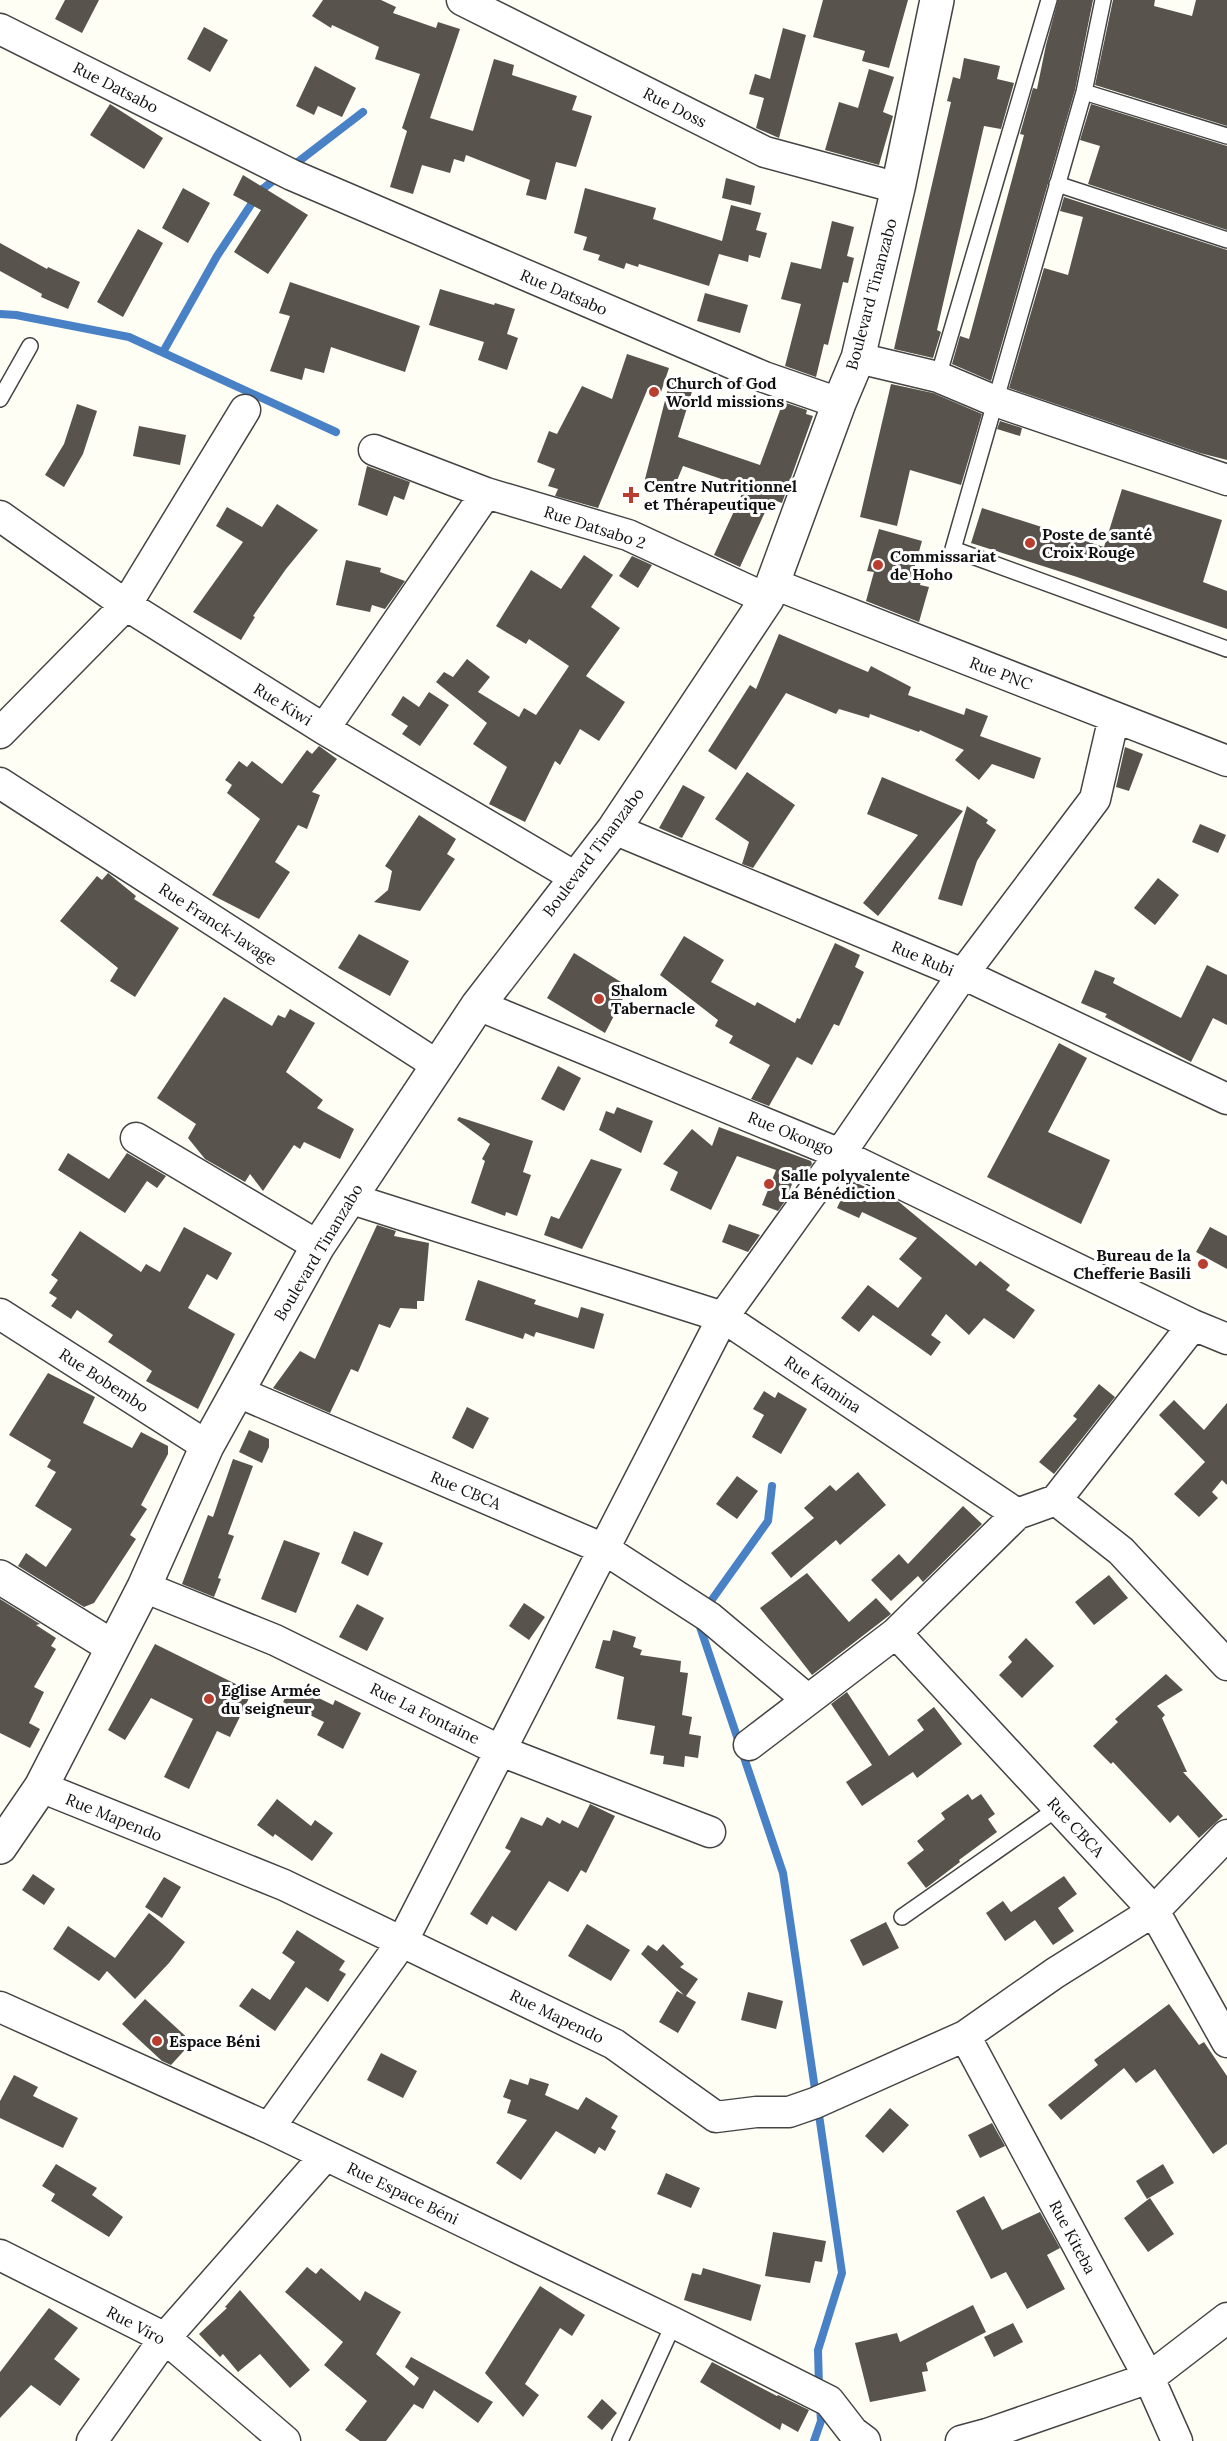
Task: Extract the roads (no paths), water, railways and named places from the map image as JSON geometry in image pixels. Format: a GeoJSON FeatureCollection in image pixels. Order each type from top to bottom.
{"type":"FeatureCollection","features":[{"type":"Feature","properties":{"kind":"street","name":"Rue Doss"},"geometry":{"type":"LineString","coordinates":[[462,0],[765,152],[898,188]]}},
{"type":"Feature","properties":{"kind":"street","name":"Boulevard Tinanzabo"},"geometry":{"type":"LineString","coordinates":[[1,1844],[41,1788],[144,1587],[207,1446],[318,1246],[478,1005],[614,828],[771,592],[839,403],[858,358],[898,188],[937,0]]}},
{"type":"Feature","properties":{"kind":"street","name":"Rue Datsabo"},"geometry":{"type":"LineString","coordinates":[[0,29],[292,175],[764,377],[839,403]]}},
{"type":"Feature","properties":{"kind":"street"},"geometry":{"type":"LineString","coordinates":[[858,358],[938,377],[995,401],[1227,480]]}},
{"type":"Feature","properties":{"kind":"street"},"geometry":{"type":"LineString","coordinates":[[0,733],[126,605],[245,410]]}},
{"type":"Feature","properties":{"kind":"street","name":"Rue Datsabo 2"},"geometry":{"type":"LineString","coordinates":[[374,450],[486,493],[628,535],[771,592]]}},
{"type":"Feature","properties":{"kind":"street"},"geometry":{"type":"LineString","coordinates":[[324,729],[486,493]]}},
{"type":"Feature","properties":{"kind":"street","name":"Rue Kiwi"},"geometry":{"type":"LineString","coordinates":[[0,516],[126,605],[324,729],[575,877]]}},
{"type":"Feature","properties":{"kind":"street","name":"Rue PNC"},"geometry":{"type":"LineString","coordinates":[[771,592],[1227,760]]}},
{"type":"Feature","properties":{"kind":"street"},"geometry":{"type":"LineString","coordinates":[[270,2128],[402,1942],[723,1317],[840,1154],[963,974],[1095,799],[1114,717]]}},
{"type":"Feature","properties":{"kind":"street","name":"Rue Franck-lavage"},"geometry":{"type":"LineString","coordinates":[[0,783],[437,1065]]}},
{"type":"Feature","properties":{"kind":"street","name":"Rue Rubi"},"geometry":{"type":"LineString","coordinates":[[614,828],[963,974],[1227,1099]]}},
{"type":"Feature","properties":{"kind":"street","name":"Rue Okongo"},"geometry":{"type":"LineString","coordinates":[[478,1005],[840,1154],[1227,1340]]}},
{"type":"Feature","properties":{"kind":"street"},"geometry":{"type":"LineString","coordinates":[[136,1138],[318,1246]]}},
{"type":"Feature","properties":{"kind":"street","name":"Rue Kamina"},"geometry":{"type":"LineString","coordinates":[[349,1198],[723,1317],[1017,1514]]}},
{"type":"Feature","properties":{"kind":"street","name":"Rue Bobembo"},"geometry":{"type":"LineString","coordinates":[[0,1314],[207,1446]]}},
{"type":"Feature","properties":{"kind":"street"},"geometry":{"type":"LineString","coordinates":[[749,1745],[896,1633],[1017,1514],[1056,1500],[1193,1325]]}},
{"type":"Feature","properties":{"kind":"street","name":"Rue CBCA"},"geometry":{"type":"LineString","coordinates":[[238,1392],[604,1549],[698,1610],[808,1700]]}},
{"type":"Feature","properties":{"kind":"street"},"geometry":{"type":"LineString","coordinates":[[1056,1500],[1121,1551],[1227,1665]]}},
{"type":"Feature","properties":{"kind":"street"},"geometry":{"type":"LineString","coordinates":[[0,1577],[113,1647]]}},
{"type":"Feature","properties":{"kind":"street","name":"Rue La Fontaine"},"geometry":{"type":"LineString","coordinates":[[144,1587],[275,1640],[501,1751],[710,1832]]}},
{"type":"Feature","properties":{"kind":"street","name":"Rue CBCA"},"geometry":{"type":"LineString","coordinates":[[896,1633],[1154,1911],[1227,2042]]}},
{"type":"Feature","properties":{"kind":"street","name":"Rue Mapendo"},"geometry":{"type":"LineString","coordinates":[[41,1788],[284,1885],[614,2044],[716,2116],[802,2108],[965,2036],[1055,1973],[1154,1911],[1227,1835]]}},
{"type":"Feature","properties":{"kind":"street","name":"Rue Espace Béni"},"geometry":{"type":"LineString","coordinates":[[0,2007],[270,2128],[674,2323],[829,2401],[853,2432],[865,2441]]}},
{"type":"Feature","properties":{"kind":"street","name":"Rue Kiteba"},"geometry":{"type":"LineString","coordinates":[[965,2036],[1149,2378],[1178,2441]]}},
{"type":"Feature","properties":{"kind":"street"},"geometry":{"type":"LineString","coordinates":[[92,2441],[165,2338],[325,2156]]}},
{"type":"Feature","properties":{"kind":"street","name":"Rue Viro"},"geometry":{"type":"LineString","coordinates":[[0,2255],[165,2338],[285,2441]]}},
{"type":"Feature","properties":{"kind":"street"},"geometry":{"type":"LineString","coordinates":[[979,2439],[1149,2378],[1227,2319]]}},
{"type":"Feature","properties":{"kind":"lane"},"geometry":{"type":"LineString","coordinates":[[938,377],[1049,0]]}},
{"type":"Feature","properties":{"kind":"lane"},"geometry":{"type":"LineString","coordinates":[[1103,0],[1084,92],[953,549],[1227,649]]}},
{"type":"Feature","properties":{"kind":"lane"},"geometry":{"type":"LineString","coordinates":[[1084,92],[1227,136]]}},
{"type":"Feature","properties":{"kind":"lane"},"geometry":{"type":"LineString","coordinates":[[1056,184],[1227,240]]}},
{"type":"Feature","properties":{"kind":"lane"},"geometry":{"type":"LineString","coordinates":[[0,399],[30,346]]}},
{"type":"Feature","properties":{"kind":"lane"},"geometry":{"type":"LineString","coordinates":[[902,1917],[1058,1808]]}},
{"type":"Feature","properties":{"kind":"lane"},"geometry":{"type":"LineString","coordinates":[[620,2441],[674,2323]]}},
{"type":"Feature","properties":{"kind":"waterway"},"geometry":{"type":"LineString","coordinates":[[290,168],[363,112]]}},
{"type":"Feature","properties":{"kind":"waterway"},"geometry":{"type":"LineString","coordinates":[[163,352],[217,256],[260,191],[278,177]]}},
{"type":"Feature","properties":{"kind":"waterway"},"geometry":{"type":"LineString","coordinates":[[0,314],[16,315],[129,337],[336,432]]}},
{"type":"Feature","properties":{"kind":"waterway"},"geometry":{"type":"LineString","coordinates":[[706,1608],[768,1521],[772,1486]]}},
{"type":"Feature","properties":{"kind":"waterway"},"geometry":{"type":"LineString","coordinates":[[698,1621],[783,1873],[816,2096]]}},
{"type":"Feature","properties":{"kind":"waterway"},"geometry":{"type":"LineString","coordinates":[[818,2108],[842,2273],[818,2350],[819,2387]]}},
{"type":"Feature","properties":{"kind":"waterway"},"geometry":{"type":"LineString","coordinates":[[814,2441],[821,2421],[820,2405]]}},
{"type":"Feature","properties":{"kind":"place","name":"Church of God World missions"},"geometry":{"type":"Point","coordinates":[654,392]}},
{"type":"Feature","properties":{"kind":"place","name":"Centre Nutritionnel et Thérapeutique"},"geometry":{"type":"Point","coordinates":[631,495]}},
{"type":"Feature","properties":{"kind":"place","name":"Poste de santé Croix Rouge"},"geometry":{"type":"Point","coordinates":[1030,543]}},
{"type":"Feature","properties":{"kind":"place","name":"Commissariat de Hoho"},"geometry":{"type":"Point","coordinates":[878,565]}},
{"type":"Feature","properties":{"kind":"place","name":"Shalom Tabernacle"},"geometry":{"type":"Point","coordinates":[599,999]}},
{"type":"Feature","properties":{"kind":"place","name":"Salle polyvalente La Bénédiction"},"geometry":{"type":"Point","coordinates":[769,1184]}},
{"type":"Feature","properties":{"kind":"place","name":"Bureau de la Chefferie Basili"},"geometry":{"type":"Point","coordinates":[1203,1264]}},
{"type":"Feature","properties":{"kind":"place","name":"Eglise Armée du seigneur"},"geometry":{"type":"Point","coordinates":[209,1699]}},
{"type":"Feature","properties":{"kind":"place","name":"Espace Béni"},"geometry":{"type":"Point","coordinates":[157,2041]}}]}
